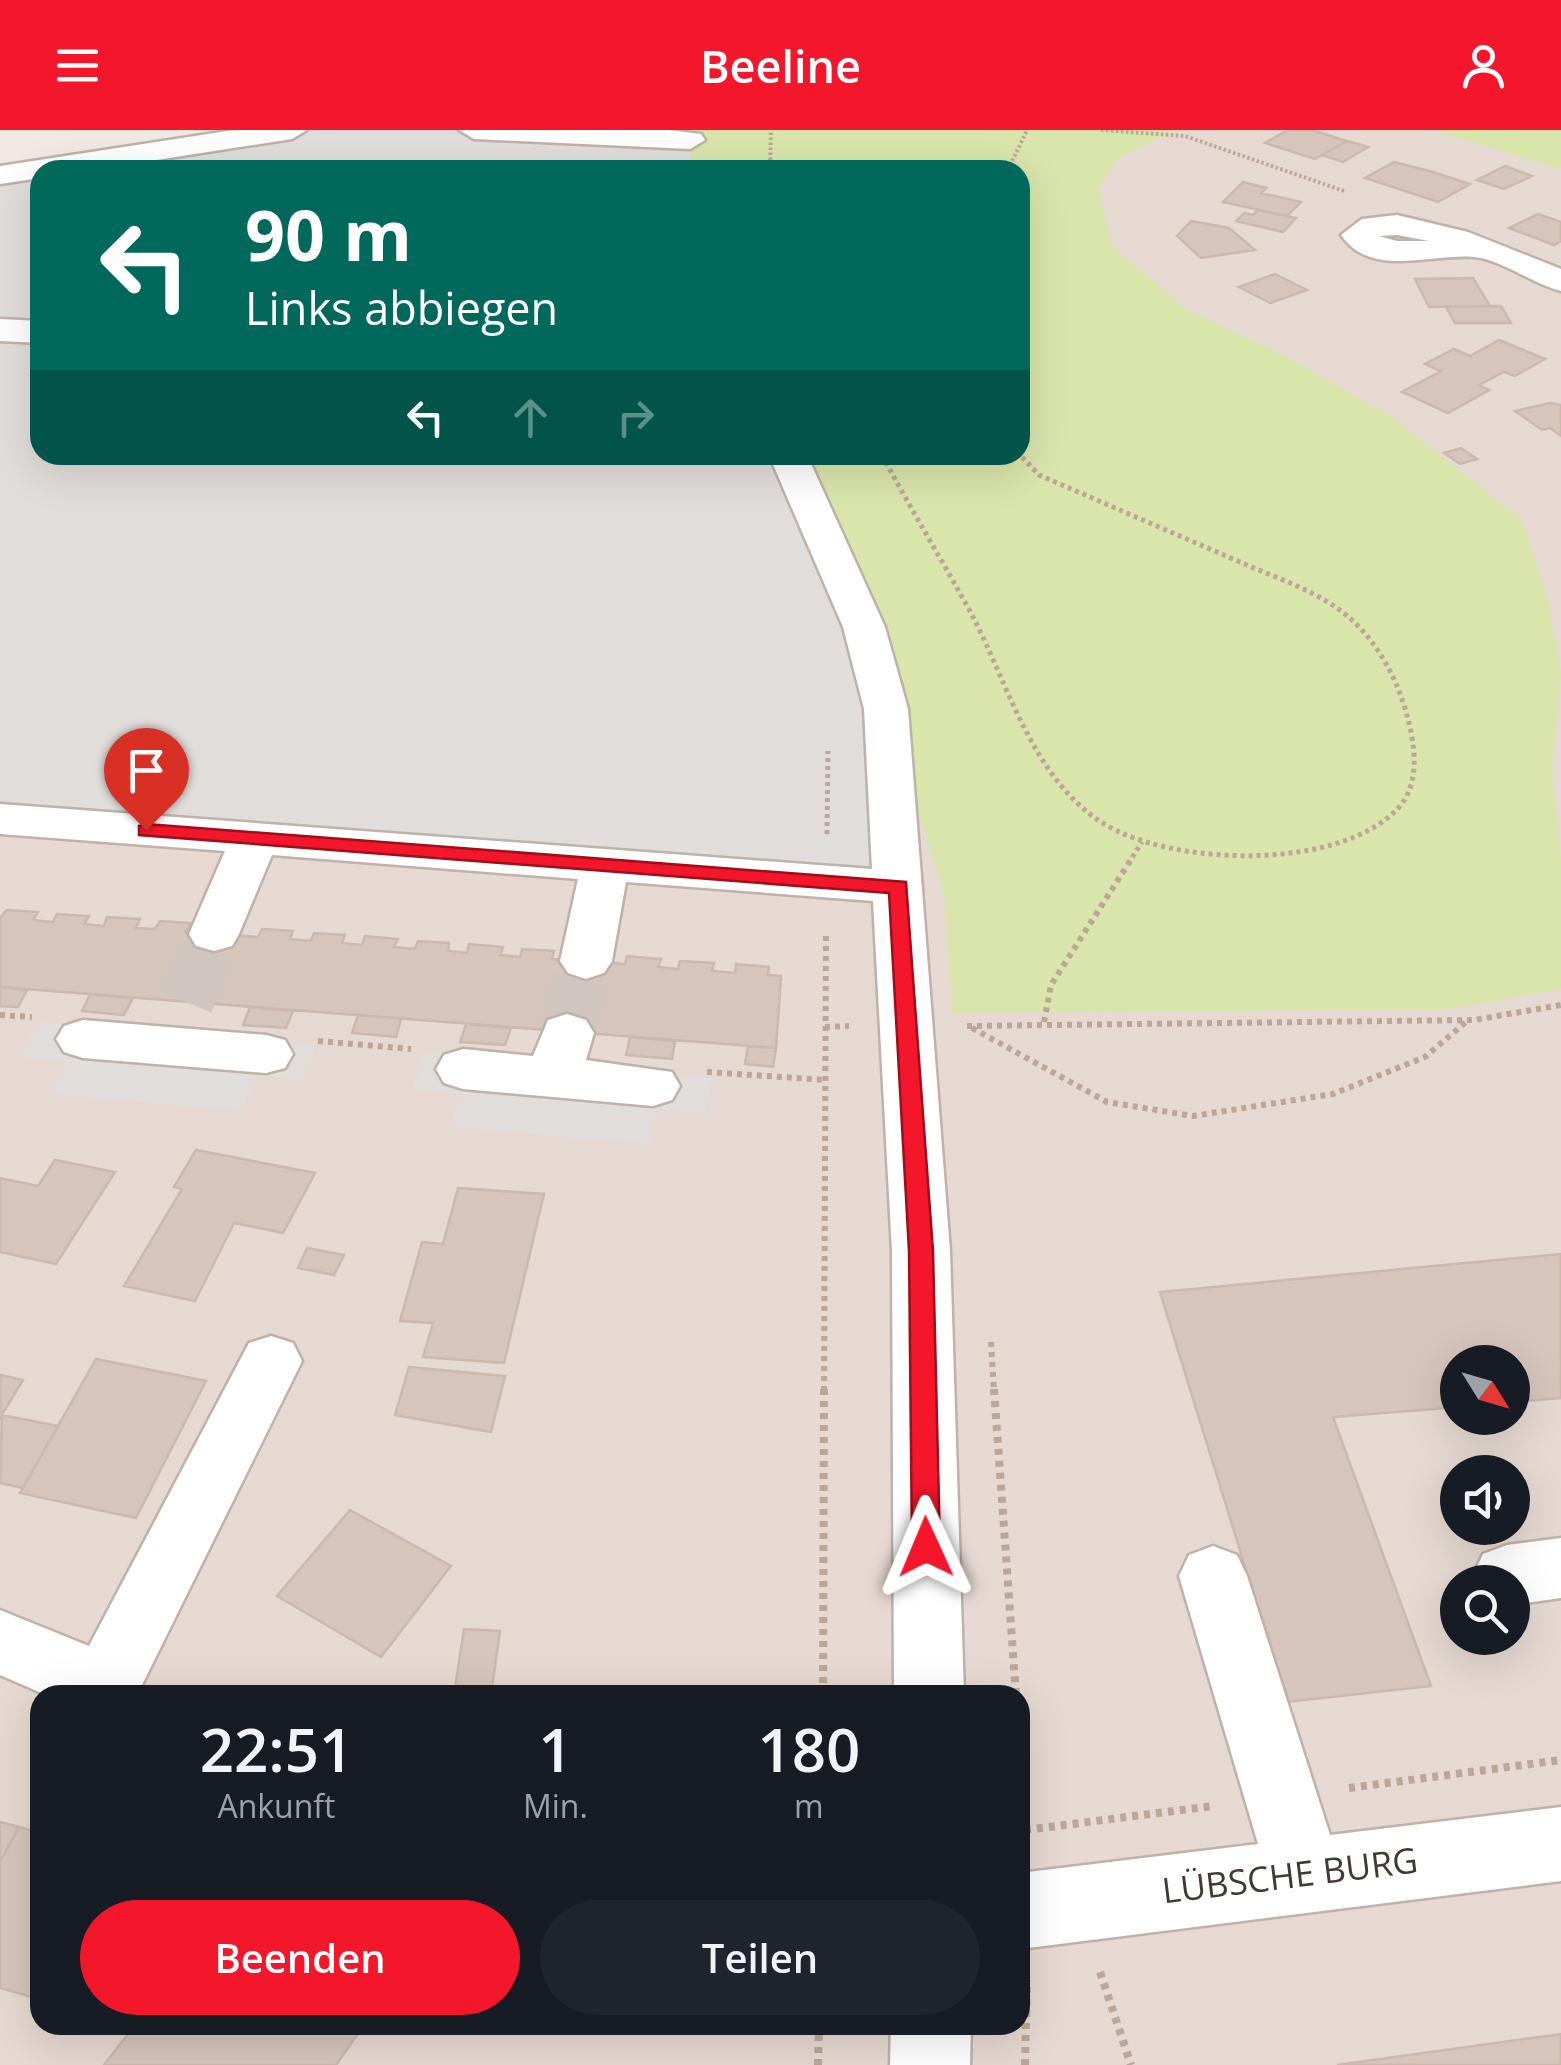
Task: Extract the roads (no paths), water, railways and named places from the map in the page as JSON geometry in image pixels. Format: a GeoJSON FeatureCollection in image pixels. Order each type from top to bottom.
{"type":"FeatureCollection","features":[{"type":"Feature","properties":{"kind":"street"},"geometry":{"type":"LineString","coordinates":[[97,160],[292,130]]}},
{"type":"Feature","properties":{"kind":"street"},"geometry":{"type":"LineString","coordinates":[[474,130],[691,147]]}},
{"type":"Feature","properties":{"kind":"street"},"geometry":{"type":"LineString","coordinates":[[0,175],[30,170]]}},
{"type":"Feature","properties":{"kind":"street"},"geometry":{"type":"LineString","coordinates":[[1476,247],[1561,281]]}},
{"type":"Feature","properties":{"kind":"street"},"geometry":{"type":"LineString","coordinates":[[0,330],[30,332]]}},
{"type":"Feature","properties":{"kind":"street"},"geometry":{"type":"LineString","coordinates":[[792,465],[864,627],[886,709],[921,1251],[928,1685]]}},
{"type":"Feature","properties":{"kind":"street"},"geometry":{"type":"LineString","coordinates":[[0,819],[899,887]]}},
{"type":"Feature","properties":{"kind":"street"},"geometry":{"type":"LineString","coordinates":[[214,934],[255,838]]}},
{"type":"Feature","properties":{"kind":"street"},"geometry":{"type":"LineString","coordinates":[[586,961],[605,865]]}},
{"type":"Feature","properties":{"kind":"street"},"geometry":{"type":"LineString","coordinates":[[83,1039],[175,1024],[266,1054]]}},
{"type":"Feature","properties":{"kind":"street"},"geometry":{"type":"LineString","coordinates":[[463,1069],[561,1055],[653,1086]]}},
{"type":"Feature","properties":{"kind":"street"},"geometry":{"type":"LineString","coordinates":[[110,1685],[272,1361]]}},
{"type":"Feature","properties":{"kind":"street"},"geometry":{"type":"LineString","coordinates":[[1213,1576],[1305,1874]]}},
{"type":"Feature","properties":{"kind":"street"},"geometry":{"type":"LineString","coordinates":[[0,1642],[92,1685]]}},
{"type":"Feature","properties":{"kind":"street","name":"LÜBSCHE BURG"},"geometry":{"type":"LineString","coordinates":[[1030,1909],[1561,1844]]}},
{"type":"Feature","properties":{"kind":"street"},"geometry":{"type":"LineString","coordinates":[[930,2065],[931,2035]]}},
{"type":"Feature","properties":{"kind":"tunnel"},"geometry":{"type":"LineString","coordinates":[[186,1002],[214,934]]}},
{"type":"Feature","properties":{"kind":"tunnel"},"geometry":{"type":"LineString","coordinates":[[567,1033],[586,961]]}}]}
